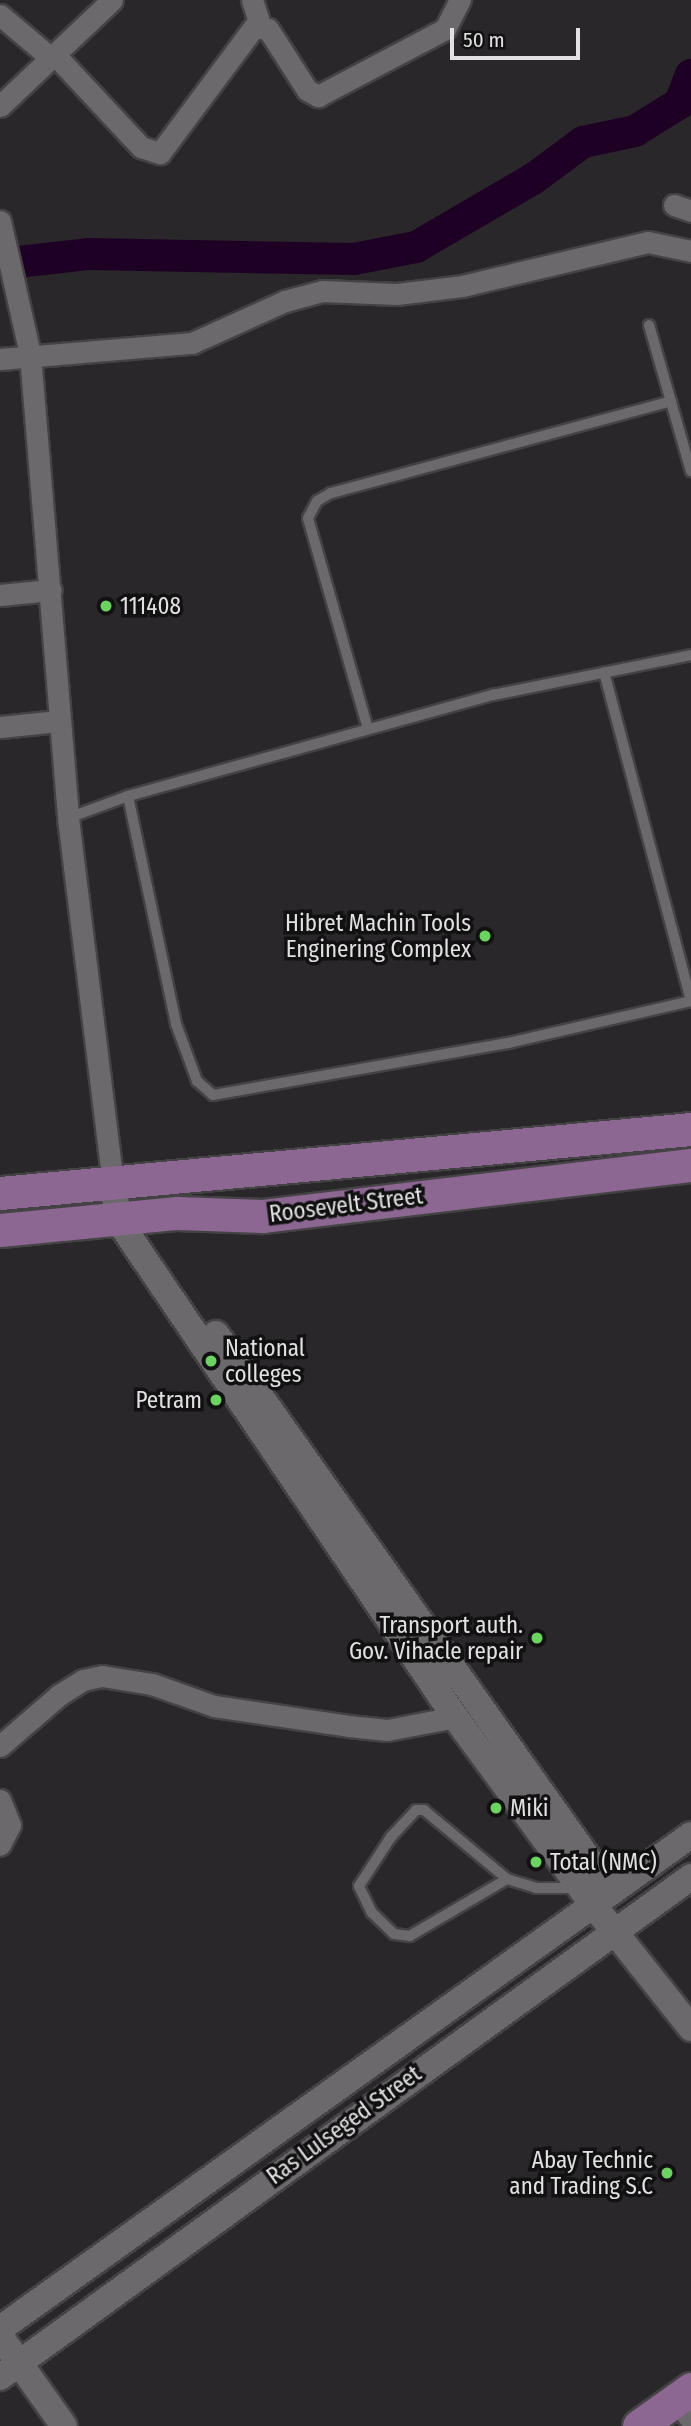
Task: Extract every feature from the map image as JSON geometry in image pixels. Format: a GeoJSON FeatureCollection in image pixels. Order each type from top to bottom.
{"type":"FeatureCollection","features":[{"type":"Feature","properties":{"kind":"main road","name":"Roosevelt Street"},"geometry":{"type":"LineString","coordinates":[[0,1193],[691,1129]]}},
{"type":"Feature","properties":{"kind":"main road","name":"Roosevelt Street"},"geometry":{"type":"LineString","coordinates":[[0,1230],[177,1213],[262,1216],[691,1165]]}},
{"type":"Feature","properties":{"kind":"main road"},"geometry":{"type":"LineString","coordinates":[[639,2426],[686,2409]]}},
{"type":"Feature","properties":{"kind":"street"},"geometry":{"type":"LineString","coordinates":[[0,106],[112,0]]}},
{"type":"Feature","properties":{"kind":"street"},"geometry":{"type":"LineString","coordinates":[[252,0],[260,25],[271,33],[307,90],[318,96],[444,29],[460,0]]}},
{"type":"Feature","properties":{"kind":"street"},"geometry":{"type":"LineString","coordinates":[[0,15],[54,57],[141,147],[160,153],[239,42],[260,25]]}},
{"type":"Feature","properties":{"kind":"street"},"geometry":{"type":"LineString","coordinates":[[3,230],[14,268],[30,354],[68,818],[126,1219],[455,1717],[596,1896]]}},
{"type":"Feature","properties":{"kind":"street"},"geometry":{"type":"LineString","coordinates":[[0,359],[30,354],[127,351],[192,343],[285,301],[323,291],[397,294],[463,286],[648,242],[691,251]]}},
{"type":"Feature","properties":{"kind":"street"},"geometry":{"type":"LineString","coordinates":[[0,595],[51,590]]}},
{"type":"Feature","properties":{"kind":"street"},"geometry":{"type":"LineString","coordinates":[[0,727],[58,720]]}},
{"type":"Feature","properties":{"kind":"street"},"geometry":{"type":"LineString","coordinates":[[126,1219],[596,1896],[616,1931],[691,2028]]}},
{"type":"Feature","properties":{"kind":"street"},"geometry":{"type":"LineString","coordinates":[[0,1745],[59,1695],[83,1679],[102,1676],[152,1684],[214,1706],[349,1726],[387,1730],[455,1717]]}},
{"type":"Feature","properties":{"kind":"street"},"geometry":{"type":"LineString","coordinates":[[0,1800],[10,1825],[0,1844]]}},
{"type":"Feature","properties":{"kind":"street","name":"Ras Lulseged Street"},"geometry":{"type":"LineString","coordinates":[[0,2329],[373,2062],[596,1896],[691,1835]]}},
{"type":"Feature","properties":{"kind":"street","name":"Ras Lulseged Street"},"geometry":{"type":"LineString","coordinates":[[10,2370],[239,2200],[691,1877]]}},
{"type":"Feature","properties":{"kind":"street"},"geometry":{"type":"LineString","coordinates":[[373,2062],[392,2090]]}},
{"type":"Feature","properties":{"kind":"street"},"geometry":{"type":"LineString","coordinates":[[220,2172],[239,2200]]}},
{"type":"Feature","properties":{"kind":"street"},"geometry":{"type":"LineString","coordinates":[[0,2336],[10,2370],[64,2426]]}},
{"type":"Feature","properties":{"kind":"lane"},"geometry":{"type":"LineString","coordinates":[[649,325],[691,471]]}},
{"type":"Feature","properties":{"kind":"lane"},"geometry":{"type":"LineString","coordinates":[[368,730],[308,518],[317,501],[331,493],[671,401]]}},
{"type":"Feature","properties":{"kind":"lane"},"geometry":{"type":"LineString","coordinates":[[68,818],[128,796],[493,695],[691,655]]}},
{"type":"Feature","properties":{"kind":"lane"},"geometry":{"type":"LineString","coordinates":[[128,796],[176,1024],[197,1081],[213,1096],[508,1043],[691,1001],[604,672]]}},
{"type":"Feature","properties":{"kind":"lane"},"geometry":{"type":"LineString","coordinates":[[507,1879],[410,1936],[394,1934],[372,1913],[359,1886],[391,1837],[416,1810],[424,1810],[507,1879],[536,1888],[596,1896]]}},
{"type":"Feature","properties":{"kind":"waterway"},"geometry":{"type":"LineString","coordinates":[[0,264],[89,254],[354,259],[416,247],[533,179],[583,142],[635,131],[680,103],[691,75]]}},
{"type":"Feature","properties":{"kind":"place","name":"111408"},"geometry":{"type":"Point","coordinates":[106,606]}},
{"type":"Feature","properties":{"kind":"place","name":"Hibret Machin Tools Enginering Complex"},"geometry":{"type":"Point","coordinates":[485,936]}},
{"type":"Feature","properties":{"kind":"place","name":"National colleges"},"geometry":{"type":"Point","coordinates":[211,1361]}},
{"type":"Feature","properties":{"kind":"place","name":"Petram"},"geometry":{"type":"Point","coordinates":[216,1400]}},
{"type":"Feature","properties":{"kind":"place","name":"Transport auth. Gov. Vihacle repair"},"geometry":{"type":"Point","coordinates":[537,1638]}},
{"type":"Feature","properties":{"kind":"place","name":"Miki"},"geometry":{"type":"Point","coordinates":[496,1808]}},
{"type":"Feature","properties":{"kind":"place","name":"Total (NMC)"},"geometry":{"type":"Point","coordinates":[536,1862]}},
{"type":"Feature","properties":{"kind":"place","name":"Abay Technic and Trading S.C"},"geometry":{"type":"Point","coordinates":[667,2173]}}]}
